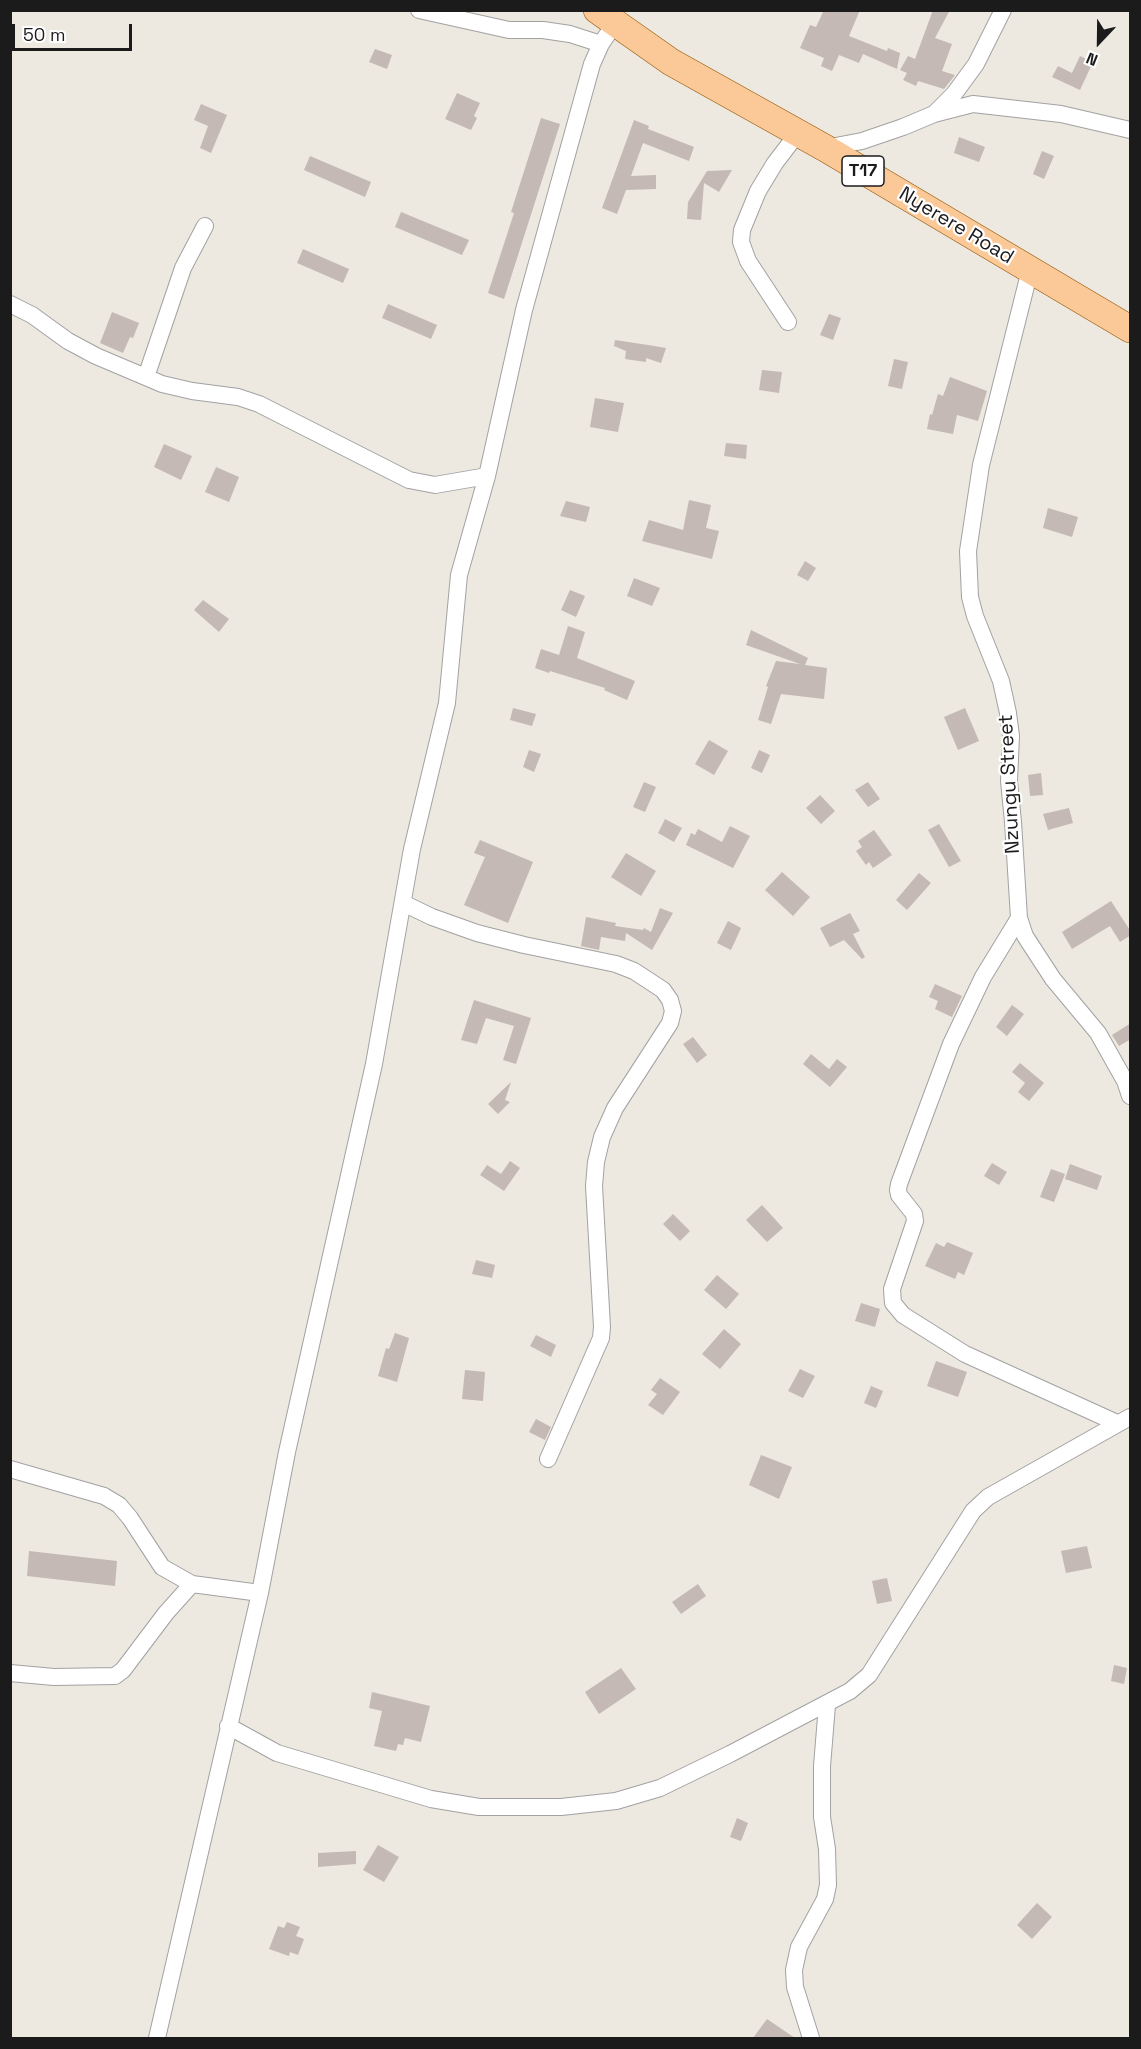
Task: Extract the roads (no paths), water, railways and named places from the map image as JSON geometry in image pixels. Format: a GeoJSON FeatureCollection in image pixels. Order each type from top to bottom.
{"type":"FeatureCollection","features":[{"type":"Feature","properties":{"kind":"main road","name":"Nyerere Road"},"geometry":{"type":"LineString","coordinates":[[604,26],[825,148],[1131,329]]}},
{"type":"Feature","properties":{"kind":"street"},"geometry":{"type":"LineString","coordinates":[[419,10],[509,30],[543,30],[570,34],[604,26]]}},
{"type":"Feature","properties":{"kind":"street"},"geometry":{"type":"LineString","coordinates":[[934,114],[954,94],[976,64],[1003,10]]}},
{"type":"Feature","properties":{"kind":"street"},"geometry":{"type":"LineString","coordinates":[[157,2038],[180,1947],[228,1726],[260,1593],[287,1452],[374,1064],[412,849],[447,703],[459,575],[487,476],[524,310],[604,26]]}},
{"type":"Feature","properties":{"kind":"street"},"geometry":{"type":"LineString","coordinates":[[825,148],[862,141],[934,114],[973,104],[1061,114],[1131,130]]}},
{"type":"Feature","properties":{"kind":"street"},"geometry":{"type":"LineString","coordinates":[[788,322],[748,261],[741,242],[742,231],[758,191],[775,163],[798,133]]}},
{"type":"Feature","properties":{"kind":"street"},"geometry":{"type":"LineString","coordinates":[[146,377],[183,268],[205,226]]}},
{"type":"Feature","properties":{"kind":"street","name":"Nzungu Street"},"geometry":{"type":"LineString","coordinates":[[1030,270],[981,465],[968,551],[970,597],[975,616],[1001,681],[1008,713],[1011,736],[1008,781],[1019,918],[1025,936],[1047,970],[1098,1033],[1131,1096]]}},
{"type":"Feature","properties":{"kind":"street"},"geometry":{"type":"LineString","coordinates":[[10,304],[32,315],[82,350],[162,384],[192,391],[238,397],[259,404],[415,482],[435,485],[487,476]]}},
{"type":"Feature","properties":{"kind":"street"},"geometry":{"type":"LineString","coordinates":[[403,903],[432,917],[477,933],[616,964],[634,971],[663,990],[670,1000],[673,1011],[670,1023],[615,1108],[602,1137],[596,1162],[594,1186],[601,1338],[548,1459]]}},
{"type":"Feature","properties":{"kind":"street"},"geometry":{"type":"LineString","coordinates":[[1019,918],[983,977],[951,1044],[899,1184],[899,1195],[914,1214],[915,1221],[892,1289],[893,1303],[903,1315],[965,1354],[1124,1420]]}},
{"type":"Feature","properties":{"kind":"street"},"geometry":{"type":"LineString","coordinates":[[228,1726],[277,1753],[431,1799],[479,1807],[561,1808],[616,1801],[660,1788],[827,1705],[850,1691],[869,1675],[973,1512],[988,1497],[1124,1420]]}},
{"type":"Feature","properties":{"kind":"street"},"geometry":{"type":"LineString","coordinates":[[10,1469],[104,1496],[119,1505],[162,1567],[192,1584],[260,1593]]}},
{"type":"Feature","properties":{"kind":"street"},"geometry":{"type":"LineString","coordinates":[[10,1673],[54,1677],[115,1676],[123,1670],[166,1613],[192,1584]]}},
{"type":"Feature","properties":{"kind":"street"},"geometry":{"type":"LineString","coordinates":[[811,2038],[795,1987],[794,1970],[799,1947],[825,1899],[828,1885],[827,1849],[822,1817],[822,1766],[827,1705]]}}]}
